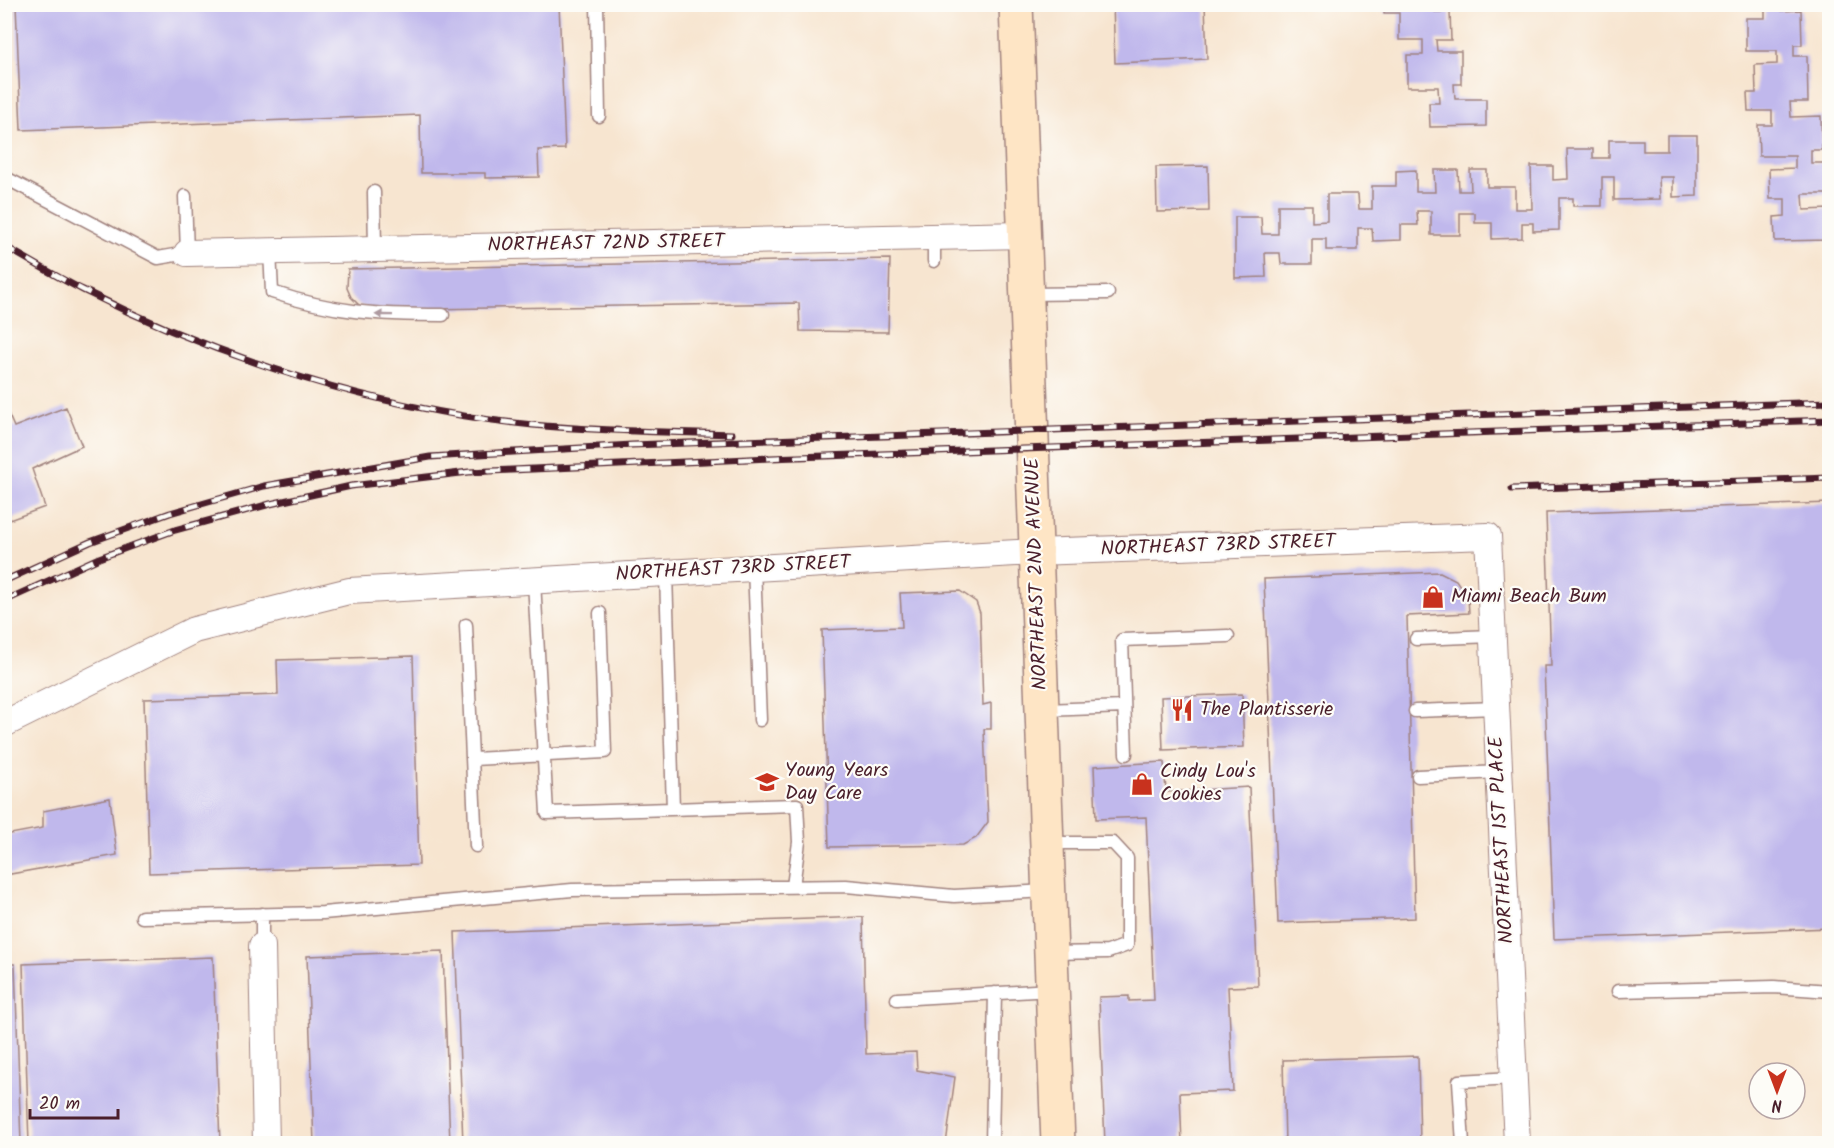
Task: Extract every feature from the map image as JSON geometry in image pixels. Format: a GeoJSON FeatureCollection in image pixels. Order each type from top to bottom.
{"type":"FeatureCollection","features":[{"type":"Feature","properties":{"kind":"main road","name":"NORTHEAST 2ND AVENUE"},"geometry":{"type":"LineString","coordinates":[[1016,4],[1058,1143]]}},
{"type":"Feature","properties":{"kind":"street","name":"NORTHEAST 72ND STREET"},"geometry":{"type":"LineString","coordinates":[[188,253],[375,249],[934,250],[1024,236]]}},
{"type":"Feature","properties":{"kind":"street","name":"NORTHEAST 73RD STREET"},"geometry":{"type":"LineString","coordinates":[[4,724],[194,630],[349,591],[1035,552],[1488,536]]}},
{"type":"Feature","properties":{"kind":"street","name":"NORTHEAST 1ST PLACE"},"geometry":{"type":"LineString","coordinates":[[1488,536],[1517,1143]]}},
{"type":"Feature","properties":{"kind":"street"},"geometry":{"type":"LineString","coordinates":[[262,946],[266,1143]]}},
{"type":"Feature","properties":{"kind":"lane"},"geometry":{"type":"LineString","coordinates":[[597,4],[599,116]]}},
{"type":"Feature","properties":{"kind":"lane"},"geometry":{"type":"LineString","coordinates":[[4,177],[158,258],[188,253],[185,196]]}},
{"type":"Feature","properties":{"kind":"lane"},"geometry":{"type":"LineString","coordinates":[[374,192],[375,249]]}},
{"type":"Feature","properties":{"kind":"lane"},"geometry":{"type":"LineString","coordinates":[[270,251],[272,292],[316,307],[376,315],[442,315]]}},
{"type":"Feature","properties":{"kind":"lane"},"geometry":{"type":"LineString","coordinates":[[1026,294],[1108,293]]}},
{"type":"Feature","properties":{"kind":"lane"},"geometry":{"type":"LineString","coordinates":[[754,567],[760,720]]}},
{"type":"Feature","properties":{"kind":"lane"},"geometry":{"type":"LineString","coordinates":[[666,573],[673,809]]}},
{"type":"Feature","properties":{"kind":"lane"},"geometry":{"type":"LineString","coordinates":[[534,580],[547,813],[797,805],[799,842],[793,886]]}},
{"type":"Feature","properties":{"kind":"lane"},"geometry":{"type":"LineString","coordinates":[[473,759],[605,752],[600,613]]}},
{"type":"Feature","properties":{"kind":"lane"},"geometry":{"type":"LineString","coordinates":[[466,624],[477,846]]}},
{"type":"Feature","properties":{"kind":"lane"},"geometry":{"type":"LineString","coordinates":[[1126,754],[1122,640],[1227,636]]}},
{"type":"Feature","properties":{"kind":"lane"},"geometry":{"type":"LineString","coordinates":[[1416,639],[1493,636]]}},
{"type":"Feature","properties":{"kind":"lane"},"geometry":{"type":"LineString","coordinates":[[1042,710],[1124,707]]}},
{"type":"Feature","properties":{"kind":"lane"},"geometry":{"type":"LineString","coordinates":[[1415,711],[1496,708]]}},
{"type":"Feature","properties":{"kind":"lane"},"geometry":{"type":"LineString","coordinates":[[1418,776],[1499,772]]}},
{"type":"Feature","properties":{"kind":"lane"},"geometry":{"type":"LineString","coordinates":[[1047,843],[1113,843],[1126,858],[1127,945],[1108,952],[1051,953]]}},
{"type":"Feature","properties":{"kind":"lane"},"geometry":{"type":"LineString","coordinates":[[142,917],[323,913],[572,890],[846,886],[954,896],[1049,891]]}},
{"type":"Feature","properties":{"kind":"lane"},"geometry":{"type":"LineString","coordinates":[[262,914],[262,946]]}},
{"type":"Feature","properties":{"kind":"lane"},"geometry":{"type":"LineString","coordinates":[[1618,991],[1774,987],[1830,992]]}},
{"type":"Feature","properties":{"kind":"lane"},"geometry":{"type":"LineString","coordinates":[[897,999],[1052,990]]}},
{"type":"Feature","properties":{"kind":"lane"},"geometry":{"type":"LineString","coordinates":[[992,1143],[995,993]]}},
{"type":"Feature","properties":{"kind":"lane"},"geometry":{"type":"LineString","coordinates":[[1463,1143],[1459,1081],[1514,1078]]}},
{"type":"Feature","properties":{"kind":"building"},"geometry":{"type":"Polygon","coordinates":[[[16,4],[559,4],[565,149],[538,150],[539,177],[485,178],[485,173],[421,173],[420,115],[21,130],[16,4]]]}},
{"type":"Feature","properties":{"kind":"building"},"geometry":{"type":"Polygon","coordinates":[[[1113,4],[1205,4],[1207,59],[1115,63],[1113,4]]]}},
{"type":"Feature","properties":{"kind":"building"},"geometry":{"type":"Polygon","coordinates":[[[1384,4],[1435,4],[1435,12],[1450,12],[1451,40],[1436,40],[1437,51],[1461,51],[1461,84],[1454,84],[1455,99],[1486,99],[1486,126],[1430,127],[1429,103],[1439,103],[1438,87],[1407,87],[1407,55],[1423,55],[1423,40],[1399,40],[1399,13],[1384,13],[1384,4]]]}},
{"type":"Feature","properties":{"kind":"building"},"geometry":{"type":"Polygon","coordinates":[[[1743,4],[1782,4],[1782,11],[1801,10],[1802,45],[1794,45],[1794,56],[1807,56],[1808,102],[1790,102],[1791,117],[1821,116],[1822,150],[1811,150],[1811,163],[1828,163],[1828,194],[1803,194],[1804,210],[1830,209],[1830,240],[1775,241],[1774,217],[1785,216],[1785,199],[1770,199],[1769,169],[1795,168],[1795,156],[1759,156],[1758,125],[1772,125],[1772,111],[1748,111],[1747,93],[1756,93],[1755,65],[1777,64],[1777,51],[1746,51],[1746,18],[1765,18],[1765,7],[1743,8],[1743,4]]]}},
{"type":"Feature","properties":{"kind":"building"},"geometry":{"type":"Polygon","coordinates":[[[1667,135],[1697,135],[1697,196],[1673,197],[1673,177],[1659,177],[1660,199],[1614,200],[1614,177],[1602,177],[1602,206],[1573,206],[1573,198],[1559,198],[1559,230],[1533,231],[1533,223],[1522,223],[1522,238],[1492,239],[1492,223],[1475,223],[1475,213],[1460,213],[1460,235],[1431,235],[1431,211],[1417,211],[1418,225],[1401,225],[1401,240],[1373,241],[1372,228],[1358,228],[1358,250],[1326,250],[1326,239],[1312,239],[1312,264],[1281,264],[1280,253],[1265,253],[1266,277],[1235,278],[1235,217],[1261,217],[1262,234],[1278,234],[1278,205],[1312,205],[1312,222],[1327,221],[1327,194],[1358,194],[1359,209],[1372,209],[1372,186],[1396,186],[1396,171],[1416,170],[1416,192],[1435,192],[1434,170],[1458,170],[1459,191],[1471,191],[1470,170],[1487,170],[1487,187],[1515,187],[1515,209],[1532,209],[1531,166],[1553,166],[1553,180],[1568,179],[1567,149],[1593,149],[1593,158],[1609,158],[1609,140],[1643,140],[1643,151],[1667,151],[1667,135]]]}},
{"type":"Feature","properties":{"kind":"building"},"geometry":{"type":"Polygon","coordinates":[[[1208,166],[1209,211],[1157,212],[1156,167],[1208,166]]]}},
{"type":"Feature","properties":{"kind":"building"},"geometry":{"type":"Polygon","coordinates":[[[890,259],[888,332],[800,331],[799,303],[372,310],[359,305],[351,297],[347,288],[348,269],[890,259]]]}},
{"type":"Feature","properties":{"kind":"building"},"geometry":{"type":"Polygon","coordinates":[[[4,404],[14,427],[66,407],[82,446],[32,469],[45,507],[4,522],[4,404]]]}},
{"type":"Feature","properties":{"kind":"building"},"geometry":{"type":"Polygon","coordinates":[[[1830,503],[1830,928],[1554,939],[1544,666],[1551,666],[1546,513],[1830,503]]]}},
{"type":"Feature","properties":{"kind":"building"},"geometry":{"type":"Polygon","coordinates":[[[1440,572],[1456,580],[1468,598],[1469,613],[1407,616],[1415,918],[1278,923],[1264,579],[1440,572]]]}},
{"type":"Feature","properties":{"kind":"building"},"geometry":{"type":"Polygon","coordinates":[[[960,591],[976,602],[980,613],[983,705],[991,703],[991,729],[984,729],[988,822],[976,838],[963,845],[829,847],[822,630],[902,627],[900,593],[960,591]]]}},
{"type":"Feature","properties":{"kind":"building"},"geometry":{"type":"Polygon","coordinates":[[[413,656],[419,865],[149,873],[144,699],[278,695],[277,660],[413,656]]]}},
{"type":"Feature","properties":{"kind":"building"},"geometry":{"type":"Polygon","coordinates":[[[1242,694],[1244,747],[1163,750],[1161,697],[1242,694]]]}},
{"type":"Feature","properties":{"kind":"building"},"geometry":{"type":"Polygon","coordinates":[[[1164,762],[1166,792],[1249,787],[1258,986],[1228,987],[1233,1091],[1180,1093],[1182,1144],[1105,1144],[1099,997],[1129,996],[1129,1001],[1154,1000],[1146,817],[1096,819],[1094,766],[1164,762]]]}},
{"type":"Feature","properties":{"kind":"building"},"geometry":{"type":"Polygon","coordinates":[[[110,798],[117,855],[5,875],[5,835],[43,828],[43,811],[110,798]]]}},
{"type":"Feature","properties":{"kind":"building"},"geometry":{"type":"Polygon","coordinates":[[[863,917],[866,1054],[916,1052],[917,1070],[955,1077],[946,1144],[463,1144],[455,932],[863,917]]]}},
{"type":"Feature","properties":{"kind":"building"},"geometry":{"type":"Polygon","coordinates":[[[443,951],[450,1144],[314,1144],[307,956],[443,951]]]}},
{"type":"Feature","properties":{"kind":"building"},"geometry":{"type":"Polygon","coordinates":[[[213,957],[220,1144],[29,1144],[23,964],[213,957]]]}},
{"type":"Feature","properties":{"kind":"building"},"geometry":{"type":"Polygon","coordinates":[[[4,964],[15,964],[21,1144],[4,1144],[4,964]]]}},
{"type":"Feature","properties":{"kind":"building"},"geometry":{"type":"Polygon","coordinates":[[[1418,1056],[1420,1144],[1285,1144],[1283,1060],[1418,1056]]]}},
{"type":"Feature","properties":{"kind":"railway"},"geometry":{"type":"LineString","coordinates":[[4,246],[83,290],[190,338],[302,378],[360,394],[476,418],[533,425],[732,434]]}},
{"type":"Feature","properties":{"kind":"railway"},"geometry":{"type":"LineString","coordinates":[[4,581],[90,542],[170,513],[264,486],[430,457],[632,445],[1830,402]]}},
{"type":"Feature","properties":{"kind":"railway"},"geometry":{"type":"LineString","coordinates":[[4,601],[99,558],[175,530],[270,504],[351,486],[469,472],[770,458],[1830,420]]}},
{"type":"Feature","properties":{"kind":"railway"},"geometry":{"type":"LineString","coordinates":[[1512,489],[1830,478]]}},
{"type":"Feature","properties":{"kind":"place","name":"Miami Beach Bum"},"geometry":{"type":"Point","coordinates":[1433,597]}},
{"type":"Feature","properties":{"kind":"place","name":"The Plantisserie"},"geometry":{"type":"Point","coordinates":[1182,710]}},
{"type":"Feature","properties":{"kind":"place","name":"Young Years Day Care"},"geometry":{"type":"Point","coordinates":[767,782]}},
{"type":"Feature","properties":{"kind":"place","name":"Cindy Lou's Cookies"},"geometry":{"type":"Point","coordinates":[1142,784]}}]}
